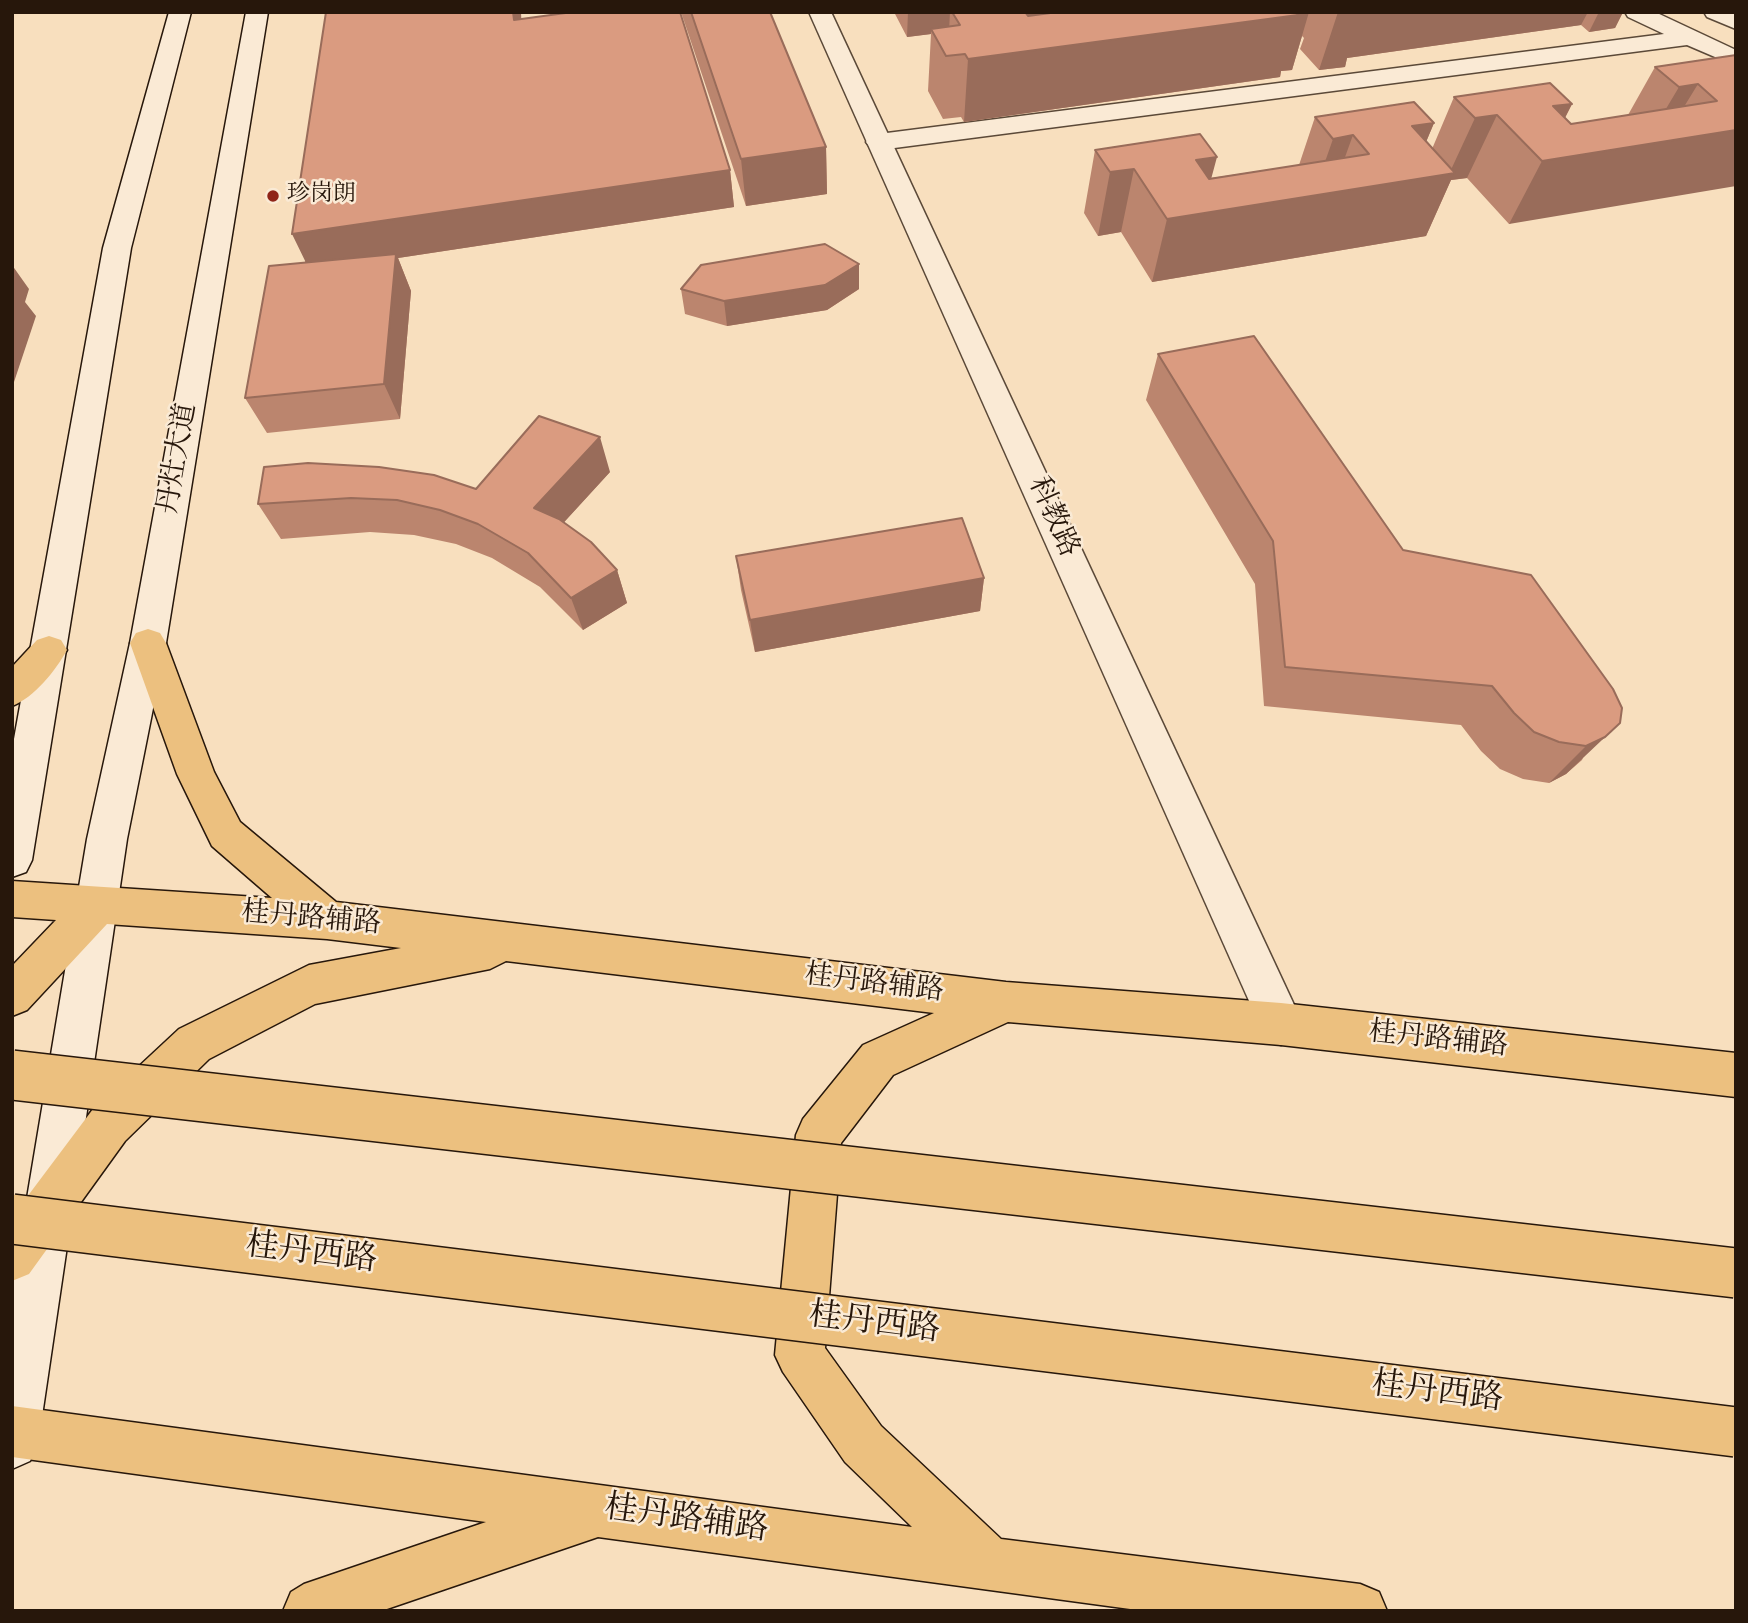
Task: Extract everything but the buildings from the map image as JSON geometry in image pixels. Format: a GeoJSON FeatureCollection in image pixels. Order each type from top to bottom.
{"type":"FeatureCollection","features":[{"type":"Feature","properties":{"kind":"main road"},"geometry":{"type":"LineString","coordinates":[[12,860],[117,248],[180,12]]}},
{"type":"Feature","properties":{"kind":"main road","name":"丹灶大道"},"geometry":{"type":"LineString","coordinates":[[13,1435],[31,1213],[97,906],[107,839],[148,643],[257,12]]}},
{"type":"Feature","properties":{"kind":"main road","name":"科教路"},"geometry":{"type":"LineString","coordinates":[[820,12],[1281,1024]]}},
{"type":"Feature","properties":{"kind":"main road"},"geometry":{"type":"LineString","coordinates":[[1636,12],[1736,59]]}},
{"type":"Feature","properties":{"kind":"main road"},"geometry":{"type":"LineString","coordinates":[[1715,12],[1736,22]]}},
{"type":"Feature","properties":{"kind":"main road"},"geometry":{"type":"LineString","coordinates":[[879,142],[1692,37]]}},
{"type":"Feature","properties":{"kind":"main road"},"geometry":{"type":"LineString","coordinates":[[148,643],[196,774],[226,834],[327,920]]}},
{"type":"Feature","properties":{"kind":"main road"},"geometry":{"type":"LineString","coordinates":[[12,691],[49,650]]}},
{"type":"Feature","properties":{"kind":"main road","name":"桂丹路辅路"},"geometry":{"type":"LineString","coordinates":[[12,899],[327,920],[1006,1002],[1281,1024],[1736,1075]]}},
{"type":"Feature","properties":{"kind":"main road"},"geometry":{"type":"LineString","coordinates":[[12,996],[97,906]]}},
{"type":"Feature","properties":{"kind":"main road"},"geometry":{"type":"LineString","coordinates":[[12,1257],[31,1213],[109,1125],[194,1044],[309,985],[526,944]]}},
{"type":"Feature","properties":{"kind":"main road"},"geometry":{"type":"LineString","coordinates":[[989,1564],[863,1444],[800,1354],[819,1135],[878,1060],[1006,1002]]}},
{"type":"Feature","properties":{"kind":"main road"},"geometry":{"type":"LineString","coordinates":[[12,1075],[1736,1273]]}},
{"type":"Feature","properties":{"kind":"main road","name":"桂丹西路"},"geometry":{"type":"LineString","coordinates":[[31,1213],[1736,1432]]}},
{"type":"Feature","properties":{"kind":"main road","name":"桂丹路辅路"},"geometry":{"type":"LineString","coordinates":[[13,1435],[1360,1611]]}},
{"type":"Feature","properties":{"kind":"main road"},"geometry":{"type":"LineString","coordinates":[[310,1611],[323,1603],[601,1510]]}},
{"type":"Feature","properties":{"kind":"place","name":"珍岗朗"},"geometry":{"type":"Point","coordinates":[273,196]}}]}
